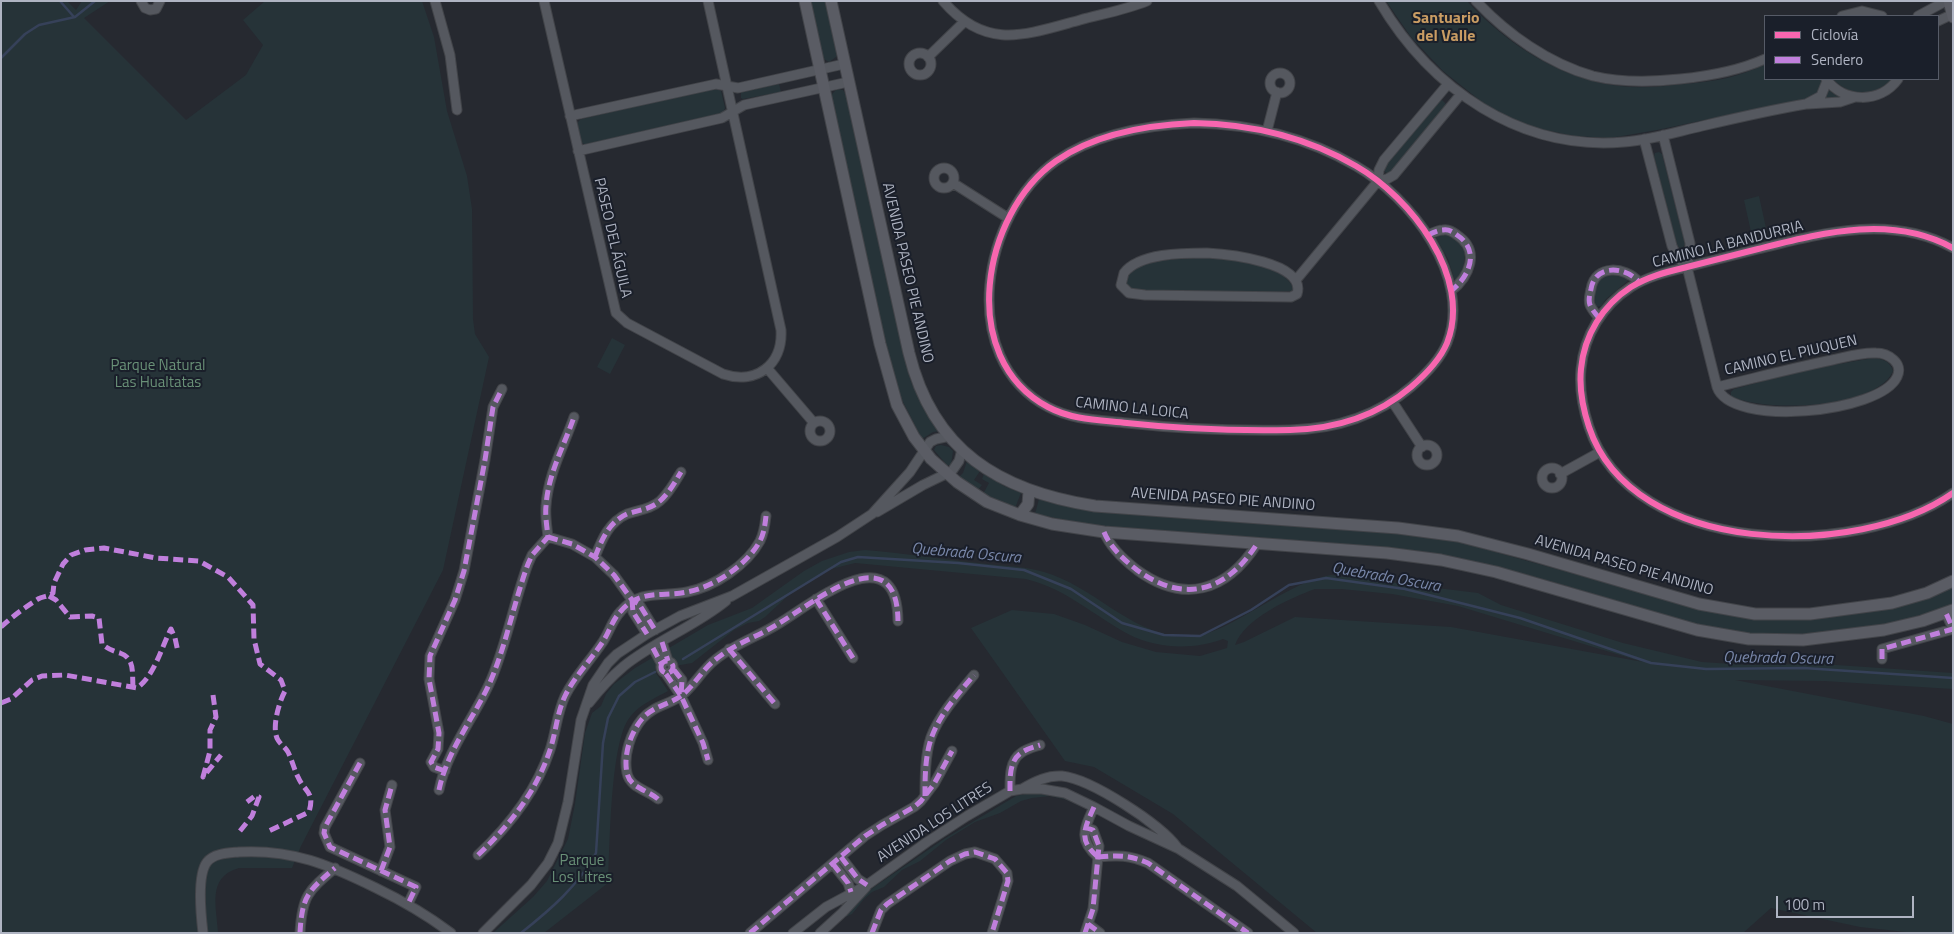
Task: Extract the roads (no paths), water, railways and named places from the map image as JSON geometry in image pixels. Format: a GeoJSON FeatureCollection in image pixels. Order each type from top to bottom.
{"type":"FeatureCollection","features":[{"type":"Feature","properties":{"kind":"main road"},"geometry":{"type":"LineString","coordinates":[[805,1],[890,383],[902,416],[924,451],[947,475],[977,496],[1020,515],[1061,526],[1104,532],[1387,553],[1441,560],[1496,572],[1697,630],[1749,639],[1785,641],[1884,630],[1950,612]]}},
{"type":"Feature","properties":{"kind":"main road","name":"AVENIDA PASEO PIE ANDINO"},"geometry":{"type":"LineString","coordinates":[[831,1],[913,368],[927,403],[950,436],[962,449],[997,476],[1029,491],[1061,500],[1095,506],[1398,528],[1458,536],[1528,554],[1699,604],[1755,614],[1810,614],[1892,602],[1927,593],[1953,581]]}},
{"type":"Feature","properties":{"kind":"main road"},"geometry":{"type":"LineString","coordinates":[[1948,1],[1953,15]]}},
{"type":"Feature","properties":{"kind":"main road"},"geometry":{"type":"LineString","coordinates":[[1020,515],[1028,504],[1029,491]]}},
{"type":"Feature","properties":{"kind":"street"},"geometry":{"type":"LineString","coordinates":[[141,1],[145,8],[150,10],[156,9],[160,1]]}},
{"type":"Feature","properties":{"kind":"street"},"geometry":{"type":"LineString","coordinates":[[435,1],[450,55],[457,110]]}},
{"type":"Feature","properties":{"kind":"street","name":"PASEO DEL ÁGUILA"},"geometry":{"type":"LineString","coordinates":[[544,1],[613,306],[618,317],[723,374],[747,377],[767,368]]}},
{"type":"Feature","properties":{"kind":"street"},"geometry":{"type":"LineString","coordinates":[[708,1],[781,330],[778,353],[767,368],[814,423]]}},
{"type":"Feature","properties":{"kind":"street"},"geometry":{"type":"LineString","coordinates":[[942,1],[964,22],[990,33],[1020,35],[1147,1]]}},
{"type":"Feature","properties":{"kind":"street"},"geometry":{"type":"LineString","coordinates":[[1379,1],[1408,41],[1448,84],[1496,117],[1526,130],[1549,137],[1596,143],[1644,139],[1806,104],[1840,102],[1854,97],[1877,95],[1890,88],[1897,80]]}},
{"type":"Feature","properties":{"kind":"street"},"geometry":{"type":"LineString","coordinates":[[1920,15],[1948,1]]}},
{"type":"Feature","properties":{"kind":"street"},"geometry":{"type":"LineString","coordinates":[[1478,2],[1506,29],[1538,51],[1572,68],[1608,79],[1646,82],[1697,77],[1732,71],[1764,59]]}},
{"type":"Feature","properties":{"kind":"street"},"geometry":{"type":"LineString","coordinates":[[1846,15],[1862,11],[1878,15]]}},
{"type":"Feature","properties":{"kind":"street"},"geometry":{"type":"LineString","coordinates":[[1939,20],[1953,15]]}},
{"type":"Feature","properties":{"kind":"street"},"geometry":{"type":"LineString","coordinates":[[928,57],[964,22]]}},
{"type":"Feature","properties":{"kind":"street"},"geometry":{"type":"LineString","coordinates":[[570,116],[716,84],[738,88],[844,64]]}},
{"type":"Feature","properties":{"kind":"street"},"geometry":{"type":"LineString","coordinates":[[1806,104],[1821,96],[1827,80],[1842,93],[1854,97]]}},
{"type":"Feature","properties":{"kind":"street"},"geometry":{"type":"LineString","coordinates":[[578,151],[722,118],[744,105],[848,82]]}},
{"type":"Feature","properties":{"kind":"street"},"geometry":{"type":"LineString","coordinates":[[1296,280],[1378,181],[1379,170],[1384,160],[1448,84]]}},
{"type":"Feature","properties":{"kind":"street"},"geometry":{"type":"LineString","coordinates":[[1268,130],[1277,92]]}},
{"type":"Feature","properties":{"kind":"street"},"geometry":{"type":"LineString","coordinates":[[1378,181],[1394,175],[1461,94]]}},
{"type":"Feature","properties":{"kind":"street","name":"CAMINO LA LOICA"},"geometry":{"type":"LineString","coordinates":[[1174,124],[1214,124],[1268,130],[1326,151],[1357,167],[1378,181],[1399,201],[1428,236],[1443,264],[1451,291],[1451,325],[1444,349],[1433,365],[1418,381],[1392,401],[1371,413],[1347,422],[1322,428],[1292,430],[1197,428],[1136,424],[1073,416],[1047,407],[1026,393],[1015,380],[998,353],[992,333],[990,314],[991,275],[998,242],[1008,218],[1023,194],[1046,169],[1066,154],[1106,137],[1140,128],[1174,124]]}},
{"type":"Feature","properties":{"kind":"street"},"geometry":{"type":"LineString","coordinates":[[1662,135],[1690,243],[1687,266],[1717,387]]}},
{"type":"Feature","properties":{"kind":"street"},"geometry":{"type":"LineString","coordinates":[[1644,139],[1672,246],[1677,257],[1687,266]]}},
{"type":"Feature","properties":{"kind":"street"},"geometry":{"type":"LineString","coordinates":[[953,183],[1008,218]]}},
{"type":"Feature","properties":{"kind":"street","name":"CAMINO LA BANDURRIA"},"geometry":{"type":"LineString","coordinates":[[1953,248],[1916,233],[1867,228],[1786,242],[1653,275],[1617,297],[1599,318],[1587,341],[1580,374],[1581,394],[1586,418],[1600,452],[1624,482],[1652,502],[1697,522],[1746,534],[1807,536],[1876,526],[1921,511],[1953,493]]}},
{"type":"Feature","properties":{"kind":"street"},"geometry":{"type":"LineString","coordinates":[[1428,236],[1442,230],[1450,230],[1465,240],[1469,247],[1470,257],[1466,274],[1462,282],[1451,291]]}},
{"type":"Feature","properties":{"kind":"street"},"geometry":{"type":"LineString","coordinates":[[1195,253],[1230,254],[1250,257],[1273,266],[1296,280],[1298,292],[1291,297],[1145,295],[1126,291],[1121,282],[1124,273],[1137,262],[1164,256],[1195,253]]}},
{"type":"Feature","properties":{"kind":"street","name":"CAMINO LA BANDURRIA"},"geometry":{"type":"LineString","coordinates":[[1599,318],[1591,307],[1589,300],[1593,282],[1598,274],[1606,271],[1622,271],[1632,275],[1639,282]]}},
{"type":"Feature","properties":{"kind":"street","name":"CAMINO EL PIUQUEN"},"geometry":{"type":"LineString","coordinates":[[1877,353],[1891,357],[1896,362],[1899,371],[1897,378],[1891,384],[1867,399],[1839,406],[1798,411],[1752,409],[1725,399],[1717,387],[1864,354],[1877,353]]}},
{"type":"Feature","properties":{"kind":"street"},"geometry":{"type":"LineString","coordinates":[[445,770],[434,767],[431,762],[438,746],[439,733],[429,679],[429,662],[455,600],[464,570],[493,408],[502,389]]}},
{"type":"Feature","properties":{"kind":"street"},"geometry":{"type":"LineString","coordinates":[[1392,401],[1422,447]]}},
{"type":"Feature","properties":{"kind":"street"},"geometry":{"type":"LineString","coordinates":[[440,790],[445,770],[482,699],[499,660],[528,564],[532,555],[548,537],[546,507],[550,486],[558,457],[574,416]]}},
{"type":"Feature","properties":{"kind":"street"},"geometry":{"type":"LineString","coordinates":[[872,514],[910,472],[933,440],[950,436]]}},
{"type":"Feature","properties":{"kind":"street"},"geometry":{"type":"LineString","coordinates":[[483,933],[532,885],[548,863],[558,843],[568,802],[576,743],[584,709],[596,678],[617,654],[680,616],[732,596],[837,537],[872,514],[885,509],[923,485],[947,475],[959,462],[962,449]]}},
{"type":"Feature","properties":{"kind":"street"},"geometry":{"type":"LineString","coordinates":[[1560,474],[1600,452]]}},
{"type":"Feature","properties":{"kind":"street"},"geometry":{"type":"LineString","coordinates":[[595,556],[605,532],[611,526],[627,514],[651,506],[659,501],[681,472]]}},
{"type":"Feature","properties":{"kind":"street"},"geometry":{"type":"LineString","coordinates":[[910,472],[915,480],[923,485]]}},
{"type":"Feature","properties":{"kind":"street"},"geometry":{"type":"LineString","coordinates":[[478,855],[504,829],[529,795],[549,752],[565,696],[580,670],[605,638],[615,618],[632,600],[643,596],[689,592],[720,578],[743,562],[756,547],[764,531],[766,516]]}},
{"type":"Feature","properties":{"kind":"street"},"geometry":{"type":"LineString","coordinates":[[1104,532],[1113,547],[1138,571],[1161,584],[1182,590],[1205,587],[1227,576],[1241,565],[1257,544]]}},
{"type":"Feature","properties":{"kind":"street"},"geometry":{"type":"LineString","coordinates":[[548,537],[572,544],[595,556],[614,575],[632,600],[633,612],[651,632]]}},
{"type":"Feature","properties":{"kind":"street"},"geometry":{"type":"LineString","coordinates":[[658,799],[630,780],[626,771],[628,752],[633,734],[646,715],[659,706],[681,696],[708,666],[729,649],[772,628],[816,599],[844,584],[863,579],[880,578],[888,582],[892,588],[897,605],[898,621]]}},
{"type":"Feature","properties":{"kind":"street"},"geometry":{"type":"LineString","coordinates":[[584,709],[608,681],[625,665],[713,612],[732,596]]}},
{"type":"Feature","properties":{"kind":"street"},"geometry":{"type":"LineString","coordinates":[[816,599],[854,658]]}},
{"type":"Feature","properties":{"kind":"street"},"geometry":{"type":"LineString","coordinates":[[1882,659],[1882,649],[1953,629],[1950,612]]}},
{"type":"Feature","properties":{"kind":"street"},"geometry":{"type":"LineString","coordinates":[[680,616],[684,622],[685,630]]}},
{"type":"Feature","properties":{"kind":"street"},"geometry":{"type":"LineString","coordinates":[[662,642],[665,663],[661,669],[670,672],[703,743],[708,760]]}},
{"type":"Feature","properties":{"kind":"street"},"geometry":{"type":"LineString","coordinates":[[653,648],[665,663]]}},
{"type":"Feature","properties":{"kind":"street"},"geometry":{"type":"LineString","coordinates":[[729,649],[775,704]]}},
{"type":"Feature","properties":{"kind":"street"},"geometry":{"type":"LineString","coordinates":[[617,654],[619,661],[625,665]]}},
{"type":"Feature","properties":{"kind":"street"},"geometry":{"type":"LineString","coordinates":[[925,796],[931,737],[955,698],[974,675]]}},
{"type":"Feature","properties":{"kind":"street"},"geometry":{"type":"LineString","coordinates":[[1010,791],[1010,772],[1021,752],[1040,745]]}},
{"type":"Feature","properties":{"kind":"street"},"geometry":{"type":"LineString","coordinates":[[750,933],[882,825],[914,807],[934,784],[952,751]]}},
{"type":"Feature","properties":{"kind":"street"},"geometry":{"type":"LineString","coordinates":[[360,763],[325,827],[324,833],[330,847],[416,887],[408,904]]}},
{"type":"Feature","properties":{"kind":"street","name":"AVENIDA LOS LITRES"},"geometry":{"type":"LineString","coordinates":[[1022,789],[1036,781],[1062,776],[1091,785],[1165,833],[1178,849]]}},
{"type":"Feature","properties":{"kind":"street"},"geometry":{"type":"LineString","coordinates":[[1052,777],[1048,782],[1052,792]]}},
{"type":"Feature","properties":{"kind":"street"},"geometry":{"type":"LineString","coordinates":[[381,870],[390,847],[385,810],[392,785]]}},
{"type":"Feature","properties":{"kind":"street","name":"AVENIDA LOS LITRES"},"geometry":{"type":"LineString","coordinates":[[793,933],[835,902],[867,885],[927,842],[1010,791],[1042,789],[1065,793],[1128,826],[1178,849],[1237,886],[1294,933]]}},
{"type":"Feature","properties":{"kind":"street"},"geometry":{"type":"LineString","coordinates":[[1094,807],[1087,828],[1093,830],[1099,842],[1098,858],[1094,910],[1086,928],[1100,933]]}},
{"type":"Feature","properties":{"kind":"street"},"geometry":{"type":"LineString","coordinates":[[1128,826],[1138,821],[1137,814]]}},
{"type":"Feature","properties":{"kind":"street"},"geometry":{"type":"LineString","coordinates":[[203,933],[200,898],[206,863],[212,857],[222,854],[261,852],[315,860],[335,868],[408,904],[427,915],[451,933]]}},
{"type":"Feature","properties":{"kind":"street"},"geometry":{"type":"LineString","coordinates":[[872,933],[881,910],[887,904],[950,860],[975,852],[995,859],[1007,873],[1008,882],[992,933]]}},
{"type":"Feature","properties":{"kind":"street"},"geometry":{"type":"LineString","coordinates":[[1098,858],[1114,855],[1131,856],[1148,863],[1248,933]]}},
{"type":"Feature","properties":{"kind":"street"},"geometry":{"type":"LineString","coordinates":[[841,857],[858,879],[867,885]]}},
{"type":"Feature","properties":{"kind":"street"},"geometry":{"type":"LineString","coordinates":[[833,864],[848,883],[852,892]]}},
{"type":"Feature","properties":{"kind":"street"},"geometry":{"type":"LineString","coordinates":[[300,933],[301,912],[306,896],[312,887],[335,868]]}},
{"type":"Feature","properties":{"kind":"street","name":"AVENIDA LOS LITRES"},"geometry":{"type":"LineString","coordinates":[[820,933],[843,912],[867,885]]}},
{"type":"Feature","properties":{"kind":"street"},"geometry":{"type":"LineString","coordinates":[[835,902],[840,905],[843,912]]}},
{"type":"Feature","properties":{"kind":"waterway"},"geometry":{"type":"LineString","coordinates":[[60,1],[74,17]]}},
{"type":"Feature","properties":{"kind":"waterway"},"geometry":{"type":"LineString","coordinates":[[1,58],[25,34],[39,25],[75,17],[95,1]]}},
{"type":"Feature","properties":{"kind":"waterway","name":"Quebrada Oscura"},"geometry":{"type":"LineString","coordinates":[[683,659],[841,562],[858,557],[958,563],[1024,570],[1071,589],[1122,623],[1164,635],[1200,636],[1251,610],[1289,585],[1326,578],[1405,589],[1520,618],[1651,663],[1706,669],[1804,668],[1953,678]]}},
{"type":"Feature","properties":{"kind":"waterway","name":"Quebrada Oscura"},"geometry":{"type":"LineString","coordinates":[[521,933],[572,887],[596,853],[603,743],[608,718],[619,696],[635,682],[655,672]]}},
{"type":"Feature","properties":{"kind":"district","name":"Santuario del Valle"},"geometry":{"type":"Point","coordinates":[1446,28]}},
{"type":"Feature","properties":{"kind":"park label","name":"Parque Natural Las Hualtatas"},"geometry":{"type":"Point","coordinates":[158,374]}},
{"type":"Feature","properties":{"kind":"park label","name":"Parque Los Litres"},"geometry":{"type":"Point","coordinates":[582,870]}}]}
